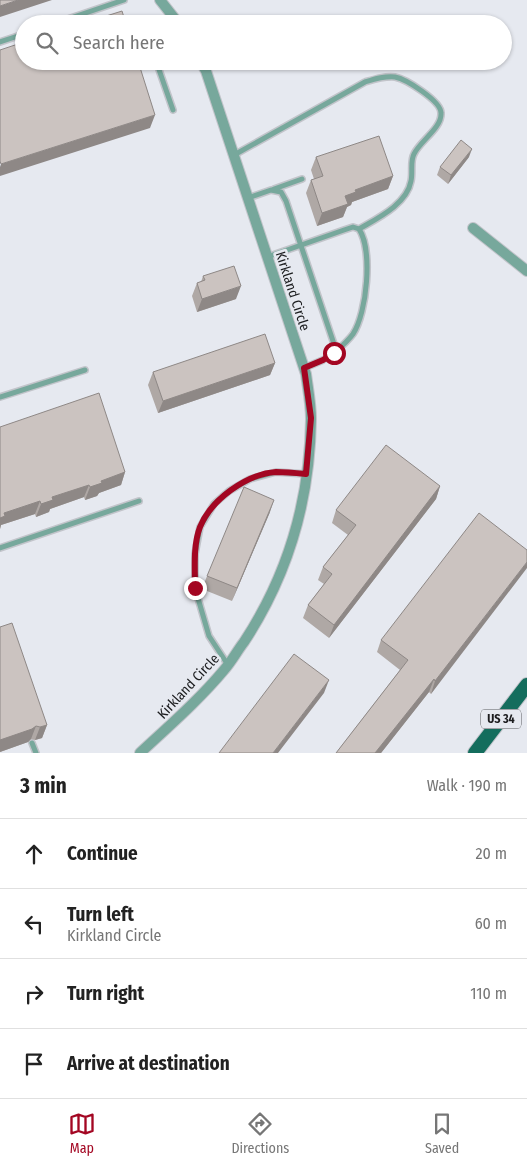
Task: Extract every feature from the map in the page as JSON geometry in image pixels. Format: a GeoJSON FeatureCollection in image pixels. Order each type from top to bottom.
{"type":"FeatureCollection","features":[{"type":"Feature","properties":{"kind":"main road","name":"US 34"},"geometry":{"type":"LineString","coordinates":[[475,753],[527,685]]}},
{"type":"Feature","properties":{"kind":"street"},"geometry":{"type":"LineString","coordinates":[[160,0],[170,15]]}},
{"type":"Feature","properties":{"kind":"street","name":"Kirkland Circle"},"geometry":{"type":"LineString","coordinates":[[140,753],[182,715],[228,665],[261,616],[282,572],[298,526],[306,474],[311,418],[304,368],[205,70]]}},
{"type":"Feature","properties":{"kind":"street"},"geometry":{"type":"LineString","coordinates":[[473,228],[527,271]]}},
{"type":"Feature","properties":{"kind":"lane"},"geometry":{"type":"LineString","coordinates":[[80,15],[124,0]]}},
{"type":"Feature","properties":{"kind":"lane"},"geometry":{"type":"LineString","coordinates":[[0,42],[15,37]]}},
{"type":"Feature","properties":{"kind":"lane"},"geometry":{"type":"LineString","coordinates":[[159,70],[173,110]]}},
{"type":"Feature","properties":{"kind":"lane"},"geometry":{"type":"LineString","coordinates":[[234,156],[365,82],[382,76],[397,77],[414,86],[439,106],[442,112],[441,118],[412,156],[411,183],[404,196],[387,212],[359,229]]}},
{"type":"Feature","properties":{"kind":"lane"},"geometry":{"type":"LineString","coordinates":[[248,198],[302,179]]}},
{"type":"Feature","properties":{"kind":"lane"},"geometry":{"type":"LineString","coordinates":[[271,190],[281,192],[286,201],[334,344],[334,353]]}},
{"type":"Feature","properties":{"kind":"lane"},"geometry":{"type":"LineString","coordinates":[[268,257],[353,227],[359,229],[363,234],[367,261],[364,301],[360,320],[354,333],[334,353],[304,368]]}},
{"type":"Feature","properties":{"kind":"lane"},"geometry":{"type":"LineString","coordinates":[[0,397],[85,370]]}},
{"type":"Feature","properties":{"kind":"lane"},"geometry":{"type":"LineString","coordinates":[[228,665],[209,636],[195,588],[195,554],[200,527],[214,504],[229,490],[250,479],[276,472],[306,474]]}},
{"type":"Feature","properties":{"kind":"lane"},"geometry":{"type":"LineString","coordinates":[[0,548],[139,501]]}},
{"type":"Feature","properties":{"kind":"lane"},"geometry":{"type":"LineString","coordinates":[[32,743],[36,753]]}},
{"type":"Feature","properties":{"kind":"building"},"geometry":{"type":"Polygon","coordinates":[[[0,0],[18,0],[0,6],[0,0]]]}},
{"type":"Feature","properties":{"kind":"building"},"geometry":{"type":"Polygon","coordinates":[[[122,11],[123,15],[109,15],[122,11]]]}},
{"type":"Feature","properties":{"kind":"building"},"geometry":{"type":"Polygon","coordinates":[[[15,45],[15,70],[141,70],[155,115],[1,164],[0,50],[15,45]]]}},
{"type":"Feature","properties":{"kind":"building"},"geometry":{"type":"Polygon","coordinates":[[[379,136],[393,176],[355,190],[356,192],[345,196],[348,204],[322,213],[311,180],[323,176],[316,157],[379,136]]]}},
{"type":"Feature","properties":{"kind":"building"},"geometry":{"type":"Polygon","coordinates":[[[461,140],[472,149],[451,175],[440,167],[461,140]]]}},
{"type":"Feature","properties":{"kind":"building"},"geometry":{"type":"Polygon","coordinates":[[[234,266],[241,286],[202,299],[197,283],[205,280],[203,276],[234,266]]]}},
{"type":"Feature","properties":{"kind":"building"},"geometry":{"type":"Polygon","coordinates":[[[265,334],[275,363],[163,401],[153,372],[265,334]]]}},
{"type":"Feature","properties":{"kind":"building"},"geometry":{"type":"Polygon","coordinates":[[[99,393],[125,472],[101,481],[102,483],[90,487],[89,485],[52,497],[53,500],[41,504],[40,501],[4,513],[5,516],[0,518],[0,427],[99,393]]]}},
{"type":"Feature","properties":{"kind":"building"},"geometry":{"type":"Polygon","coordinates":[[[386,445],[440,486],[334,625],[308,605],[332,574],[323,567],[356,525],[336,510],[386,445]]]}},
{"type":"Feature","properties":{"kind":"building"},"geometry":{"type":"Polygon","coordinates":[[[244,487],[274,500],[237,588],[207,576],[244,487]]]}},
{"type":"Feature","properties":{"kind":"building"},"geometry":{"type":"Polygon","coordinates":[[[479,513],[527,550],[527,562],[435,681],[434,679],[375,753],[336,753],[408,660],[381,640],[479,513]]]}},
{"type":"Feature","properties":{"kind":"building"},"geometry":{"type":"Polygon","coordinates":[[[12,623],[47,725],[36,726],[0,740],[0,627],[12,623]]]}},
{"type":"Feature","properties":{"kind":"building"},"geometry":{"type":"Polygon","coordinates":[[[294,654],[329,680],[273,753],[219,753],[294,654]]]}},
{"type":"Feature","properties":{"kind":"route"},"geometry":{"type":"LineString","coordinates":[[195,588],[195,554],[200,527],[214,504],[229,490],[250,479],[276,472],[306,474],[311,418],[304,368],[334,353]]}}]}
